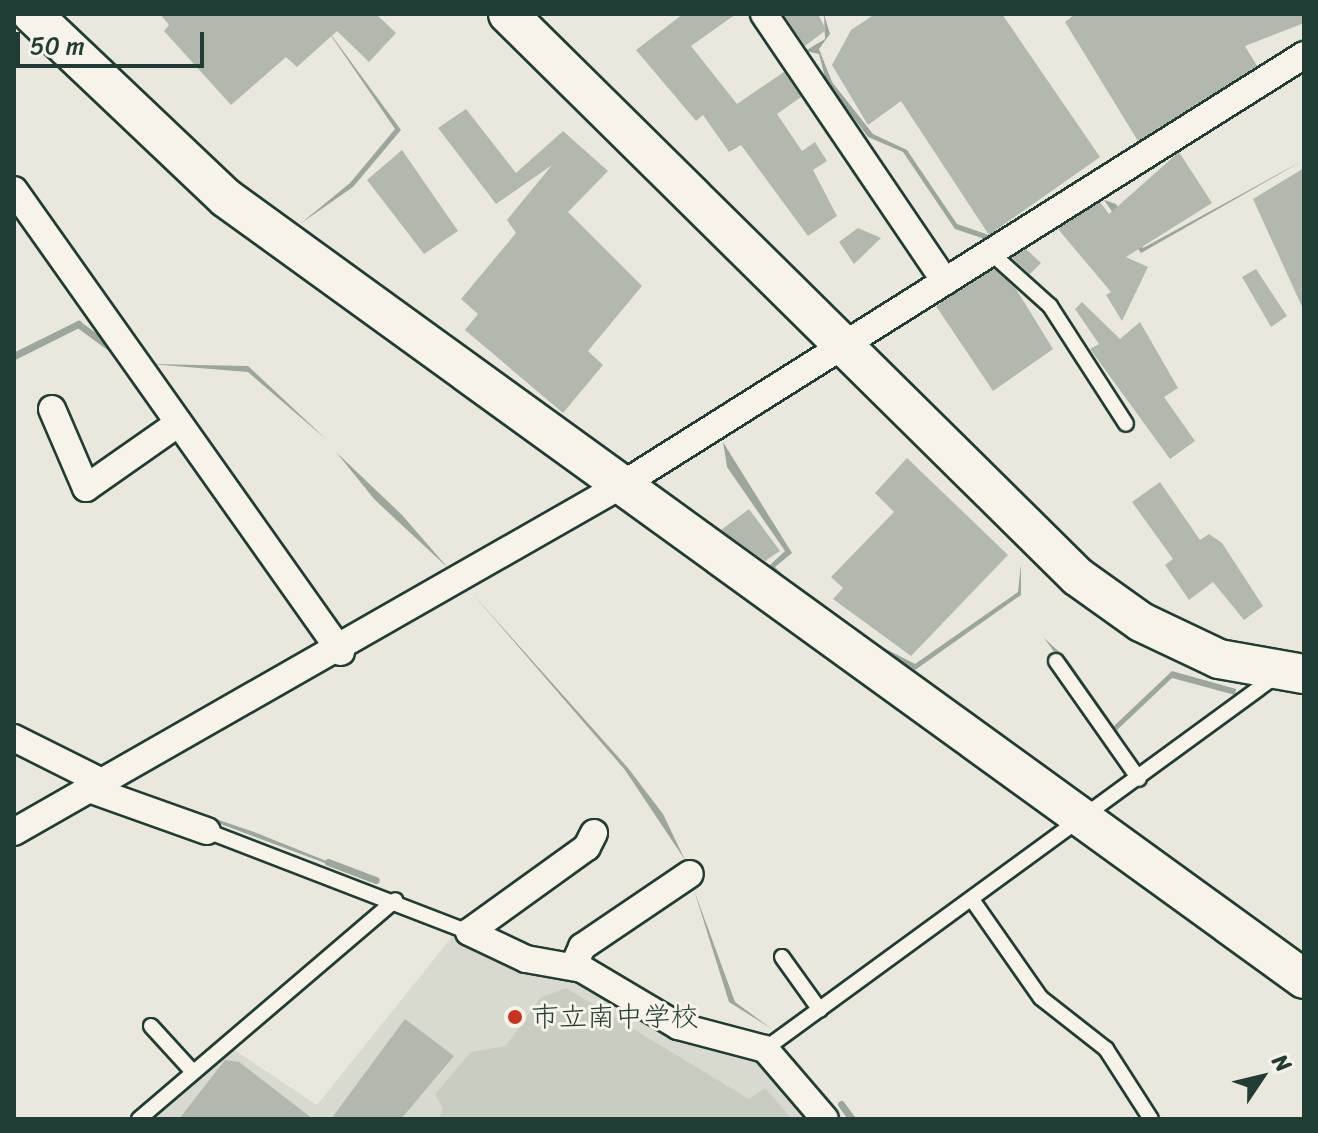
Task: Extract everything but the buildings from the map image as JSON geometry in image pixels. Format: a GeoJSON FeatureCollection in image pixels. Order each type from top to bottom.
{"type":"FeatureCollection","features":[{"type":"Feature","properties":{"kind":"street"},"geometry":{"type":"LineString","coordinates":[[32,14],[226,198],[625,483],[1304,979]]}},
{"type":"Feature","properties":{"kind":"street"},"geometry":{"type":"LineString","coordinates":[[508,14],[842,348],[1078,577],[1141,622],[1219,659],[1297,670]]}},
{"type":"Feature","properties":{"kind":"street"},"geometry":{"type":"LineString","coordinates":[[764,14],[945,281]]}},
{"type":"Feature","properties":{"kind":"street"},"geometry":{"type":"LineString","coordinates":[[14,832],[341,652],[625,483],[1304,55]]}},
{"type":"Feature","properties":{"kind":"street"},"geometry":{"type":"LineString","coordinates":[[14,190],[341,652]]}},
{"type":"Feature","properties":{"kind":"street"},"geometry":{"type":"LineString","coordinates":[[52,409],[86,488],[179,423]]}},
{"type":"Feature","properties":{"kind":"street"},"geometry":{"type":"LineString","coordinates":[[14,738],[95,785],[207,831]]}},
{"type":"Feature","properties":{"kind":"street"},"geometry":{"type":"LineString","coordinates":[[594,833],[587,847],[469,932],[526,959],[574,965],[678,1026],[765,1049],[825,1119]]}},
{"type":"Feature","properties":{"kind":"street"},"geometry":{"type":"LineString","coordinates":[[574,965],[582,947],[690,874]]}},
{"type":"Feature","properties":{"kind":"lane"},"geometry":{"type":"LineString","coordinates":[[991,253],[1050,306],[1126,424]]}},
{"type":"Feature","properties":{"kind":"lane"},"geometry":{"type":"LineString","coordinates":[[1056,661],[1139,779]]}},
{"type":"Feature","properties":{"kind":"lane"},"geometry":{"type":"LineString","coordinates":[[765,1049],[1139,779],[1297,670]]}},
{"type":"Feature","properties":{"kind":"lane"},"geometry":{"type":"LineString","coordinates":[[207,831],[395,900],[469,932]]}},
{"type":"Feature","properties":{"kind":"lane"},"geometry":{"type":"LineString","coordinates":[[139,1119],[395,900]]}},
{"type":"Feature","properties":{"kind":"lane"},"geometry":{"type":"LineString","coordinates":[[973,901],[1041,998],[1106,1049],[1151,1119]]}},
{"type":"Feature","properties":{"kind":"lane"},"geometry":{"type":"LineString","coordinates":[[782,957],[820,1010]]}},
{"type":"Feature","properties":{"kind":"lane"},"geometry":{"type":"LineString","coordinates":[[151,1026],[193,1072]]}},
{"type":"Feature","properties":{"kind":"shaded area"},"geometry":{"type":"Polygon","coordinates":[[[824,14],[830,34],[819,49],[832,82],[873,134],[907,150],[957,224],[989,235],[1069,190],[988,240],[955,229],[903,152],[868,137],[826,81],[819,54],[805,51],[825,39],[824,14]]]}},
{"type":"Feature","properties":{"kind":"shaded area"},"geometry":{"type":"Polygon","coordinates":[[[321,21],[401,130],[353,187],[300,224],[350,183],[395,129],[321,21]]]}},
{"type":"Feature","properties":{"kind":"shaded area"},"geometry":{"type":"Polygon","coordinates":[[[1304,160],[1141,253],[1104,200],[1116,204],[1143,248],[1304,160]]]}},
{"type":"Feature","properties":{"kind":"shaded area"},"geometry":{"type":"Polygon","coordinates":[[[150,364],[248,366],[327,440],[248,372],[150,364]]]}},
{"type":"Feature","properties":{"kind":"shaded area"},"geometry":{"type":"Polygon","coordinates":[[[723,442],[792,553],[775,567],[789,581],[769,566],[785,551],[727,467],[723,442]]]}},
{"type":"Feature","properties":{"kind":"shaded area"},"geometry":{"type":"Polygon","coordinates":[[[336,452],[402,515],[449,569],[375,500],[336,452]]]}},
{"type":"Feature","properties":{"kind":"shaded area"},"geometry":{"type":"Polygon","coordinates":[[[1021,564],[1021,595],[915,670],[882,647],[915,664],[1018,592],[1021,564]]]}},
{"type":"Feature","properties":{"kind":"shaded area"},"geometry":{"type":"Polygon","coordinates":[[[472,593],[628,768],[663,814],[685,860],[625,770],[472,593]]]}},
{"type":"Feature","properties":{"kind":"shaded area"},"geometry":{"type":"Polygon","coordinates":[[[1044,638],[1067,659],[1114,726],[1172,671],[1236,689],[1235,695],[1172,678],[1117,730],[1132,757],[1044,638]]]}},
{"type":"Feature","properties":{"kind":"shaded area"},"geometry":{"type":"Polygon","coordinates":[[[119,786],[254,832],[334,864],[333,866],[119,786]]]}},
{"type":"Feature","properties":{"kind":"shaded area"},"geometry":{"type":"Polygon","coordinates":[[[694,890],[735,1002],[772,1029],[729,1002],[694,890]]]}},
{"type":"Feature","properties":{"kind":"shaded area","name":"市立南中学校"},"geometry":{"type":"Polygon","coordinates":[[[455,933],[767,1063],[815,1119],[150,1119],[233,1049],[317,1105],[455,933]]]}},
{"type":"Feature","properties":{"kind":"shaded area"},"geometry":{"type":"Polygon","coordinates":[[[566,988],[749,1099],[765,1088],[792,1119],[438,1119],[443,1109],[435,1094],[471,1052],[506,1046],[540,998],[566,988]]]}},
{"type":"Feature","properties":{"kind":"waterway"},"geometry":{"type":"LineString","coordinates":[[14,356],[78,324],[111,348]]}},
{"type":"Feature","properties":{"kind":"waterway"},"geometry":{"type":"LineString","coordinates":[[328,862],[376,880]]}},
{"type":"Feature","properties":{"kind":"waterway"},"geometry":{"type":"LineString","coordinates":[[841,1104],[852,1119]]}},
{"type":"Feature","properties":{"kind":"place","name":"市立南中学校"},"geometry":{"type":"Point","coordinates":[515,1017]}}]}
